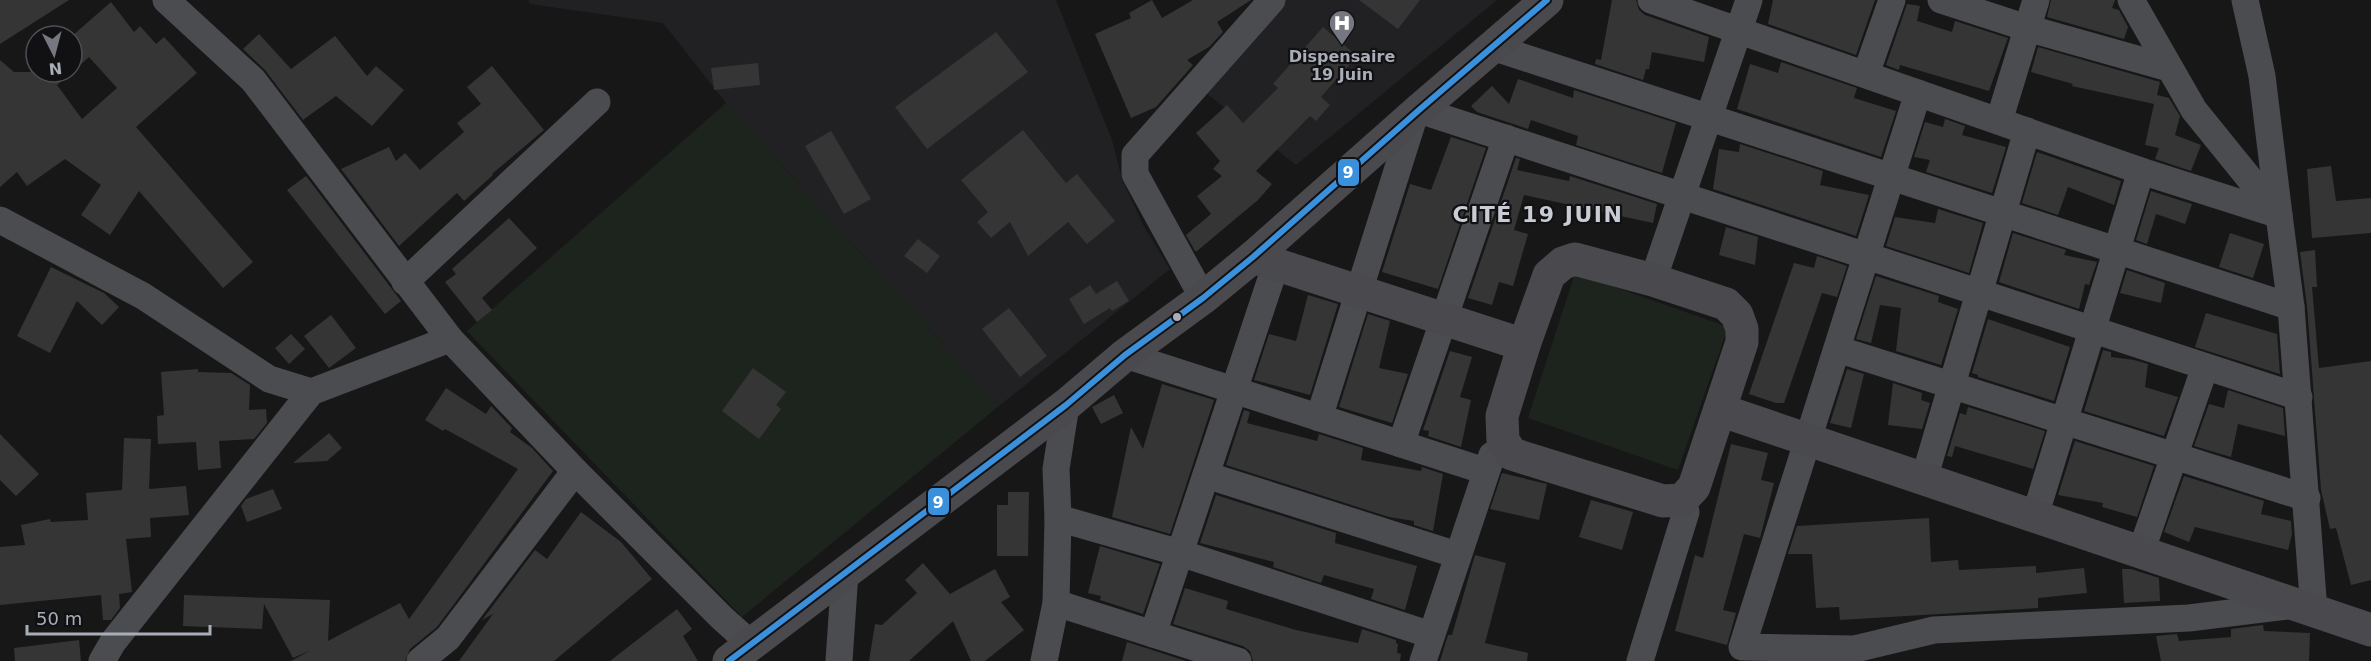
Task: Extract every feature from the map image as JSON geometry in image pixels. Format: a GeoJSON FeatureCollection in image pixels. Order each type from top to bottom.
{"type":"FeatureCollection","features":[{"type":"Feature","properties":{"kind":"street"},"geometry":{"type":"LineString","coordinates":[[166,0],[253,80],[450,339],[575,471],[722,618],[740,652],[1066,405],[1125,355],[1203,298],[1264,260],[1417,112],[1546,0]]}},
{"type":"Feature","properties":{"kind":"street"},"geometry":{"type":"LineString","coordinates":[[1203,298],[1135,174],[1134,155],[1272,0]]}},
{"type":"Feature","properties":{"kind":"street"},"geometry":{"type":"LineString","coordinates":[[1651,0],[2141,171],[2279,215]]}},
{"type":"Feature","properties":{"kind":"street"},"geometry":{"type":"LineString","coordinates":[[1653,280],[1749,0]]}},
{"type":"Feature","properties":{"kind":"street"},"geometry":{"type":"LineString","coordinates":[[1866,75],[1892,0]]}},
{"type":"Feature","properties":{"kind":"street"},"geometry":{"type":"LineString","coordinates":[[1941,0],[2027,28],[2169,68]]}},
{"type":"Feature","properties":{"kind":"street"},"geometry":{"type":"LineString","coordinates":[[2000,121],[2036,0]]}},
{"type":"Feature","properties":{"kind":"street"},"geometry":{"type":"LineString","coordinates":[[2130,0],[2194,110],[2279,215]]}},
{"type":"Feature","properties":{"kind":"street"},"geometry":{"type":"LineString","coordinates":[[2245,0],[2262,76],[2291,307],[2307,498],[2305,608]]}},
{"type":"Feature","properties":{"kind":"street"},"geometry":{"type":"LineString","coordinates":[[1492,47],[2291,307]]}},
{"type":"Feature","properties":{"kind":"street"},"geometry":{"type":"LineString","coordinates":[[1918,93],[1742,647],[1855,649],[1934,630],[2189,618],[2305,608]]}},
{"type":"Feature","properties":{"kind":"street"},"geometry":{"type":"LineString","coordinates":[[405,282],[597,102]]}},
{"type":"Feature","properties":{"kind":"street"},"geometry":{"type":"LineString","coordinates":[[1417,112],[1506,138],[2298,397]]}},
{"type":"Feature","properties":{"kind":"street"},"geometry":{"type":"LineString","coordinates":[[1319,418],[1417,112]]}},
{"type":"Feature","properties":{"kind":"street"},"geometry":{"type":"LineString","coordinates":[[1924,479],[2027,131]]}},
{"type":"Feature","properties":{"kind":"street"},"geometry":{"type":"LineString","coordinates":[[1401,444],[1506,138]]}},
{"type":"Feature","properties":{"kind":"street"},"geometry":{"type":"LineString","coordinates":[[2035,516],[2141,171]]}},
{"type":"Feature","properties":{"kind":"street"},"geometry":{"type":"LineString","coordinates":[[0,219],[143,296],[269,379],[311,392]]}},
{"type":"Feature","properties":{"kind":"street"},"geometry":{"type":"LineString","coordinates":[[1264,260],[1524,345]]}},
{"type":"Feature","properties":{"kind":"street"},"geometry":{"type":"LineString","coordinates":[[1153,634],[1234,390],[1264,260]]}},
{"type":"Feature","properties":{"kind":"street"},"geometry":{"type":"LineString","coordinates":[[1575,260],[1589,261],[1653,280],[1726,304],[1737,315],[1742,329],[1742,342],[1694,487],[1682,500],[1663,501],[1512,454],[1503,441],[1502,416],[1549,274],[1563,263],[1575,260]]}},
{"type":"Feature","properties":{"kind":"street"},"geometry":{"type":"LineString","coordinates":[[102,661],[113,642],[311,392],[450,339]]}},
{"type":"Feature","properties":{"kind":"street"},"geometry":{"type":"LineString","coordinates":[[1837,349],[2307,498]]}},
{"type":"Feature","properties":{"kind":"street"},"geometry":{"type":"LineString","coordinates":[[1125,355],[1485,471]]}},
{"type":"Feature","properties":{"kind":"street"},"geometry":{"type":"LineString","coordinates":[[2141,552],[2205,367]]}},
{"type":"Feature","properties":{"kind":"street"},"geometry":{"type":"LineString","coordinates":[[1044,661],[1056,603],[1058,518],[1056,469],[1066,405]]}},
{"type":"Feature","properties":{"kind":"street"},"geometry":{"type":"LineString","coordinates":[[1720,410],[2371,630]]}},
{"type":"Feature","properties":{"kind":"street"},"geometry":{"type":"LineString","coordinates":[[1423,661],[1485,471],[1494,451],[1503,441]]}},
{"type":"Feature","properties":{"kind":"street"},"geometry":{"type":"LineString","coordinates":[[420,661],[448,638],[575,471]]}},
{"type":"Feature","properties":{"kind":"street"},"geometry":{"type":"LineString","coordinates":[[1206,475],[1457,555]]}},
{"type":"Feature","properties":{"kind":"street"},"geometry":{"type":"LineString","coordinates":[[1640,661],[1686,512],[1682,500]]}},
{"type":"Feature","properties":{"kind":"street"},"geometry":{"type":"LineString","coordinates":[[1058,518],[1180,553],[1431,635]]}},
{"type":"Feature","properties":{"kind":"street"},"geometry":{"type":"LineString","coordinates":[[840,661],[845,572]]}},
{"type":"Feature","properties":{"kind":"street"},"geometry":{"type":"LineString","coordinates":[[1056,603],[1153,634],[1208,657],[1238,661]]}},
{"type":"Feature","properties":{"kind":"shaded area"},"geometry":{"type":"Polygon","coordinates":[[[528,0],[1056,0],[1112,140],[1122,179],[1143,225],[1170,269],[999,406],[726,103],[663,23],[530,4],[528,0]]]}},
{"type":"Feature","properties":{"kind":"shaded area","name":"Dispensaire 19 Juin"},"geometry":{"type":"Polygon","coordinates":[[[1282,0],[1497,0],[1296,165],[1205,92],[1282,0]]]}},
{"type":"Feature","properties":{"kind":"shaded area"},"geometry":{"type":"Polygon","coordinates":[[[726,103],[999,406],[742,617],[467,331],[726,103]]]}},
{"type":"Feature","properties":{"kind":"shaded area"},"geometry":{"type":"Polygon","coordinates":[[[1575,273],[1728,327],[1678,470],[1528,418],[1575,273]]]}},
{"type":"Feature","properties":{"kind":"building"},"geometry":{"type":"Polygon","coordinates":[[[0,0],[69,0],[31,24],[24,24],[24,29],[0,44],[0,0]]]}},
{"type":"Feature","properties":{"kind":"building"},"geometry":{"type":"Polygon","coordinates":[[[1152,0],[1162,18],[1193,0],[1251,0],[1217,22],[1223,32],[1209,47],[1187,60],[1193,65],[1156,107],[1131,118],[1095,34],[1131,18],[1129,13],[1152,0]]]}},
{"type":"Feature","properties":{"kind":"building"},"geometry":{"type":"Polygon","coordinates":[[[1359,0],[1420,0],[1398,29],[1359,0]]]}},
{"type":"Feature","properties":{"kind":"building"},"geometry":{"type":"Polygon","coordinates":[[[1612,0],[1636,0],[1639,10],[1645,15],[1709,37],[1704,62],[1652,52],[1649,69],[1646,69],[1643,80],[1595,64],[1596,59],[1601,60],[1612,0]]]}},
{"type":"Feature","properties":{"kind":"building"},"geometry":{"type":"Polygon","coordinates":[[[1773,0],[1875,0],[1856,55],[1768,24],[1773,0]]]}},
{"type":"Feature","properties":{"kind":"building"},"geometry":{"type":"Polygon","coordinates":[[[2051,0],[2115,0],[2112,8],[2119,10],[2128,27],[2124,39],[2047,17],[2051,0]]]}},
{"type":"Feature","properties":{"kind":"building"},"geometry":{"type":"Polygon","coordinates":[[[111,2],[134,32],[140,26],[156,44],[164,37],[197,73],[136,127],[253,262],[223,288],[139,191],[110,235],[81,215],[101,185],[65,159],[27,186],[17,172],[0,187],[0,60],[14,72],[24,72],[24,84],[58,84],[82,119],[117,88],[89,57],[84,61],[84,26],[111,2]]]}},
{"type":"Feature","properties":{"kind":"building"},"geometry":{"type":"Polygon","coordinates":[[[1907,4],[1920,6],[1917,21],[1952,32],[1955,21],[2008,38],[1989,91],[1900,65],[1899,70],[1886,65],[1907,4]]]}},
{"type":"Feature","properties":{"kind":"building"},"geometry":{"type":"Polygon","coordinates":[[[1323,27],[1357,56],[1321,97],[1330,105],[1316,121],[1310,116],[1256,171],[1272,184],[1258,200],[1195,251],[1186,235],[1211,214],[1197,196],[1222,176],[1213,169],[1220,161],[1196,133],[1227,105],[1243,123],[1278,88],[1273,84],[1323,27]]]}},
{"type":"Feature","properties":{"kind":"building"},"geometry":{"type":"Polygon","coordinates":[[[996,32],[1028,72],[927,149],[895,107],[996,32]]]}},
{"type":"Feature","properties":{"kind":"building"},"geometry":{"type":"Polygon","coordinates":[[[259,34],[291,69],[335,36],[367,76],[376,66],[404,90],[372,126],[336,96],[303,120],[265,70],[243,49],[259,34]]]}},
{"type":"Feature","properties":{"kind":"building"},"geometry":{"type":"Polygon","coordinates":[[[2038,47],[2160,82],[2157,95],[2169,98],[2180,116],[2175,135],[2201,145],[2191,171],[2155,159],[2159,148],[2145,145],[2154,104],[2072,86],[2073,84],[2031,72],[2038,47]]]}},
{"type":"Feature","properties":{"kind":"building"},"geometry":{"type":"Polygon","coordinates":[[[1781,62],[1857,88],[1854,98],[1896,111],[1881,157],[1737,109],[1750,64],[1778,73],[1781,62]]]}},
{"type":"Feature","properties":{"kind":"building"},"geometry":{"type":"Polygon","coordinates":[[[758,63],[760,85],[714,90],[711,68],[758,63]]]}},
{"type":"Feature","properties":{"kind":"building"},"geometry":{"type":"Polygon","coordinates":[[[492,66],[544,130],[464,201],[457,193],[399,246],[341,169],[389,147],[396,161],[405,153],[420,170],[464,132],[457,123],[481,104],[467,87],[492,66]]]}},
{"type":"Feature","properties":{"kind":"building"},"geometry":{"type":"Polygon","coordinates":[[[1518,79],[1573,98],[1574,90],[1676,123],[1662,173],[1576,145],[1578,136],[1531,120],[1528,129],[1477,112],[1471,106],[1492,86],[1509,104],[1518,79]]]}},
{"type":"Feature","properties":{"kind":"building"},"geometry":{"type":"Polygon","coordinates":[[[1945,119],[1965,126],[1962,135],[2006,147],[1992,193],[1926,172],[1930,160],[1914,157],[1925,122],[1943,127],[1945,119]]]}},
{"type":"Feature","properties":{"kind":"building"},"geometry":{"type":"Polygon","coordinates":[[[1023,130],[1066,183],[1077,174],[1115,221],[1087,244],[1068,222],[1028,256],[1010,222],[991,238],[977,222],[988,212],[961,180],[1023,130]]]}},
{"type":"Feature","properties":{"kind":"building"},"geometry":{"type":"Polygon","coordinates":[[[831,131],[871,199],[844,214],[805,146],[831,131]]]}},
{"type":"Feature","properties":{"kind":"building"},"geometry":{"type":"Polygon","coordinates":[[[1451,137],[1486,148],[1438,289],[1382,272],[1410,184],[1431,190],[1451,137]]]}},
{"type":"Feature","properties":{"kind":"building"},"geometry":{"type":"Polygon","coordinates":[[[1740,144],[1823,171],[1820,185],[1869,195],[1856,236],[1713,189],[1719,149],[1739,152],[1740,144]]]}},
{"type":"Feature","properties":{"kind":"building"},"geometry":{"type":"Polygon","coordinates":[[[2037,152],[2121,181],[2114,205],[2068,187],[2058,215],[2022,203],[2037,152]]]}},
{"type":"Feature","properties":{"kind":"building"},"geometry":{"type":"Polygon","coordinates":[[[1516,158],[1520,159],[1517,170],[1569,181],[1570,176],[1657,204],[1653,223],[1524,195],[1514,230],[1528,234],[1513,286],[1499,282],[1492,305],[1468,298],[1516,158]]]}},
{"type":"Feature","properties":{"kind":"building"},"geometry":{"type":"Polygon","coordinates":[[[2331,166],[2336,201],[2371,198],[2371,233],[2312,238],[2307,169],[2331,166]]]}},
{"type":"Feature","properties":{"kind":"building"},"geometry":{"type":"Polygon","coordinates":[[[306,176],[401,301],[385,314],[287,190],[306,176]]]}},
{"type":"Feature","properties":{"kind":"building"},"geometry":{"type":"Polygon","coordinates":[[[2151,191],[2192,204],[2185,224],[2156,214],[2147,244],[2136,240],[2151,191]]]}},
{"type":"Feature","properties":{"kind":"building"},"geometry":{"type":"Polygon","coordinates":[[[1938,209],[1983,223],[1969,273],[1886,246],[1895,217],[1935,223],[1938,209]]]}},
{"type":"Feature","properties":{"kind":"building"},"geometry":{"type":"Polygon","coordinates":[[[509,218],[537,248],[482,298],[492,310],[477,322],[445,282],[456,274],[452,269],[509,218]]]}},
{"type":"Feature","properties":{"kind":"building"},"geometry":{"type":"Polygon","coordinates":[[[1726,227],[1758,237],[1755,265],[1719,255],[1726,227]]]}},
{"type":"Feature","properties":{"kind":"building"},"geometry":{"type":"Polygon","coordinates":[[[2013,233],[2066,250],[2064,255],[2097,262],[2089,285],[2085,284],[2079,309],[1999,282],[2013,233]]]}},
{"type":"Feature","properties":{"kind":"building"},"geometry":{"type":"Polygon","coordinates":[[[2230,233],[2264,244],[2253,278],[2219,267],[2230,233]]]}},
{"type":"Feature","properties":{"kind":"building"},"geometry":{"type":"Polygon","coordinates":[[[918,239],[940,256],[927,273],[904,256],[918,239]]]}},
{"type":"Feature","properties":{"kind":"building"},"geometry":{"type":"Polygon","coordinates":[[[2315,250],[2317,287],[2312,287],[2319,368],[2371,361],[2371,580],[2351,585],[2336,528],[2330,529],[2321,490],[2307,306],[2300,252],[2315,250]]]}},
{"type":"Feature","properties":{"kind":"building"},"geometry":{"type":"Polygon","coordinates":[[[1817,256],[1847,266],[1837,297],[1822,293],[1784,403],[1776,403],[1749,394],[1794,263],[1814,268],[1817,256]]]}},
{"type":"Feature","properties":{"kind":"building"},"geometry":{"type":"Polygon","coordinates":[[[51,267],[104,293],[119,307],[102,325],[77,301],[50,353],[17,336],[51,267]]]}},
{"type":"Feature","properties":{"kind":"building"},"geometry":{"type":"Polygon","coordinates":[[[2127,270],[2165,283],[2161,303],[2120,293],[2127,270]]]}},
{"type":"Feature","properties":{"kind":"building"},"geometry":{"type":"Polygon","coordinates":[[[1876,276],[1939,296],[1938,302],[1958,309],[1941,365],[1896,351],[1901,308],[1880,305],[1871,343],[1856,339],[1876,276]]]}},
{"type":"Feature","properties":{"kind":"building"},"geometry":{"type":"Polygon","coordinates":[[[1117,281],[1129,301],[1112,311],[1110,308],[1084,324],[1069,299],[1090,285],[1096,294],[1117,281]]]}},
{"type":"Feature","properties":{"kind":"building"},"geometry":{"type":"Polygon","coordinates":[[[1308,295],[1338,304],[1310,395],[1254,380],[1269,334],[1296,341],[1308,295]]]}},
{"type":"Feature","properties":{"kind":"building"},"geometry":{"type":"Polygon","coordinates":[[[1009,308],[1047,356],[1020,377],[982,329],[1009,308]]]}},
{"type":"Feature","properties":{"kind":"building"},"geometry":{"type":"Polygon","coordinates":[[[2206,313],[2277,334],[2280,374],[2195,347],[2206,313]]]}},
{"type":"Feature","properties":{"kind":"building"},"geometry":{"type":"Polygon","coordinates":[[[1368,314],[1390,321],[1379,368],[1408,374],[1392,423],[1339,407],[1368,314]]]}},
{"type":"Feature","properties":{"kind":"building"},"geometry":{"type":"Polygon","coordinates":[[[331,315],[356,348],[329,368],[304,336],[331,315]]]}},
{"type":"Feature","properties":{"kind":"building"},"geometry":{"type":"Polygon","coordinates":[[[1988,319],[2070,347],[2054,401],[1978,377],[1972,373],[1988,319]]]}},
{"type":"Feature","properties":{"kind":"building"},"geometry":{"type":"Polygon","coordinates":[[[291,334],[305,349],[289,364],[275,348],[291,334]]]}},
{"type":"Feature","properties":{"kind":"building"},"geometry":{"type":"Polygon","coordinates":[[[2103,350],[2111,352],[2111,357],[2148,364],[2145,387],[2178,397],[2164,436],[2084,411],[2103,350]]]}},
{"type":"Feature","properties":{"kind":"building"},"geometry":{"type":"Polygon","coordinates":[[[1450,351],[1472,357],[1460,397],[1471,400],[1461,447],[1428,436],[1429,431],[1423,430],[1450,351]]]}},
{"type":"Feature","properties":{"kind":"building"},"geometry":{"type":"Polygon","coordinates":[[[753,368],[786,392],[776,405],[781,409],[759,439],[722,411],[753,368]]]}},
{"type":"Feature","properties":{"kind":"building"},"geometry":{"type":"Polygon","coordinates":[[[198,369],[198,372],[231,373],[250,385],[249,410],[266,409],[267,423],[254,439],[219,441],[221,468],[198,470],[196,442],[158,444],[157,416],[164,415],[161,372],[198,369]]]}},
{"type":"Feature","properties":{"kind":"building"},"geometry":{"type":"Polygon","coordinates":[[[1847,369],[1864,374],[1851,428],[1830,423],[1847,369]]]}},
{"type":"Feature","properties":{"kind":"building"},"geometry":{"type":"Polygon","coordinates":[[[1893,383],[1922,393],[1921,400],[1930,403],[1922,429],[1888,425],[1893,383]]]}},
{"type":"Feature","properties":{"kind":"building"},"geometry":{"type":"Polygon","coordinates":[[[1162,384],[1214,400],[1170,534],[1112,517],[1131,427],[1143,449],[1162,384]]]}},
{"type":"Feature","properties":{"kind":"building"},"geometry":{"type":"Polygon","coordinates":[[[446,388],[486,414],[491,406],[512,428],[510,432],[532,448],[553,471],[437,627],[410,649],[405,661],[291,661],[311,650],[293,658],[264,604],[262,629],[183,626],[184,595],[330,600],[328,641],[400,603],[409,619],[518,469],[425,420],[446,388]]]}},
{"type":"Feature","properties":{"kind":"building"},"geometry":{"type":"Polygon","coordinates":[[[2228,390],[2283,408],[2285,436],[2238,424],[2231,457],[2194,446],[2209,404],[2224,408],[2228,390]]]}},
{"type":"Feature","properties":{"kind":"building"},"geometry":{"type":"Polygon","coordinates":[[[1114,395],[1123,413],[1101,424],[1092,407],[1114,395]]]}},
{"type":"Feature","properties":{"kind":"building"},"geometry":{"type":"Polygon","coordinates":[[[1968,407],[2045,431],[2033,469],[1955,446],[1952,457],[1947,456],[1960,413],[1966,415],[1968,407]]]}},
{"type":"Feature","properties":{"kind":"building"},"geometry":{"type":"Polygon","coordinates":[[[1244,410],[1250,412],[1247,423],[1317,441],[1319,434],[1363,448],[1361,460],[1421,471],[1422,467],[1443,474],[1433,531],[1414,525],[1414,521],[1389,517],[1226,465],[1244,410]]]}},
{"type":"Feature","properties":{"kind":"building"},"geometry":{"type":"Polygon","coordinates":[[[329,433],[342,448],[327,461],[293,463],[329,433]]]}},
{"type":"Feature","properties":{"kind":"building"},"geometry":{"type":"Polygon","coordinates":[[[0,434],[39,474],[16,496],[0,480],[0,434]]]}},
{"type":"Feature","properties":{"kind":"building"},"geometry":{"type":"Polygon","coordinates":[[[124,438],[151,439],[149,489],[186,486],[189,515],[150,518],[151,537],[126,539],[132,592],[119,594],[120,608],[111,620],[103,620],[101,595],[0,605],[0,547],[25,545],[21,525],[50,519],[51,522],[88,520],[86,493],[122,490],[124,438]]]}},
{"type":"Feature","properties":{"kind":"building"},"geometry":{"type":"Polygon","coordinates":[[[2075,441],[2154,466],[2137,517],[2102,507],[2103,503],[2058,495],[2075,441]]]}},
{"type":"Feature","properties":{"kind":"building"},"geometry":{"type":"Polygon","coordinates":[[[1731,444],[1768,453],[1761,480],[1774,483],[1760,538],[1744,534],[1723,610],[1736,613],[1727,645],[1675,631],[1695,555],[1703,558],[1731,444]]]}},
{"type":"Feature","properties":{"kind":"building"},"geometry":{"type":"Polygon","coordinates":[[[1502,473],[1547,484],[1539,520],[1490,509],[1502,473]]]}},
{"type":"Feature","properties":{"kind":"building"},"geometry":{"type":"Polygon","coordinates":[[[2184,476],[2264,501],[2261,514],[2291,521],[2292,534],[2288,550],[2195,527],[2189,542],[2164,532],[2184,476]]]}},
{"type":"Feature","properties":{"kind":"building"},"geometry":{"type":"Polygon","coordinates":[[[273,489],[282,509],[247,522],[241,506],[246,499],[273,489]]]}},
{"type":"Feature","properties":{"kind":"building"},"geometry":{"type":"Polygon","coordinates":[[[1008,492],[1029,492],[1028,556],[997,556],[997,505],[1008,505],[1008,492]]]}},
{"type":"Feature","properties":{"kind":"building"},"geometry":{"type":"Polygon","coordinates":[[[1216,495],[1336,533],[1335,543],[1417,566],[1405,610],[1371,599],[1374,589],[1324,575],[1321,583],[1273,567],[1274,562],[1200,543],[1216,495]]]}},
{"type":"Feature","properties":{"kind":"building"},"geometry":{"type":"Polygon","coordinates":[[[1591,500],[1633,512],[1622,550],[1579,537],[1591,500]]]}},
{"type":"Feature","properties":{"kind":"building"},"geometry":{"type":"Polygon","coordinates":[[[581,512],[621,542],[652,579],[554,661],[459,661],[493,614],[482,620],[535,550],[547,559],[581,512]]]}},
{"type":"Feature","properties":{"kind":"building"},"geometry":{"type":"Polygon","coordinates":[[[1929,518],[1931,562],[1958,560],[1959,570],[2036,566],[2036,573],[2084,568],[2087,593],[2038,598],[2038,608],[1840,620],[1839,607],[1816,608],[1812,554],[1788,554],[1797,526],[1929,518]]]}},
{"type":"Feature","properties":{"kind":"building"},"geometry":{"type":"Polygon","coordinates":[[[1100,546],[1160,564],[1143,614],[1100,600],[1101,596],[1088,593],[1100,546]]]}},
{"type":"Feature","properties":{"kind":"building"},"geometry":{"type":"Polygon","coordinates":[[[1475,555],[1506,563],[1485,643],[1528,653],[1527,661],[1440,661],[1448,635],[1452,635],[1475,555]]]}},
{"type":"Feature","properties":{"kind":"building"},"geometry":{"type":"Polygon","coordinates":[[[923,563],[950,594],[995,569],[1010,597],[1001,602],[1024,630],[985,661],[971,661],[953,621],[909,661],[869,661],[875,624],[882,625],[917,593],[905,580],[923,563]]]}},
{"type":"Feature","properties":{"kind":"building"},"geometry":{"type":"Polygon","coordinates":[[[2122,569],[2131,569],[2159,578],[2160,601],[2124,603],[2122,569]]]}},
{"type":"Feature","properties":{"kind":"building"},"geometry":{"type":"Polygon","coordinates":[[[1185,588],[1228,601],[1226,609],[1296,630],[1358,643],[1362,629],[1396,640],[1397,653],[1401,654],[1400,661],[1253,661],[1250,651],[1243,646],[1173,624],[1185,588]]]}},
{"type":"Feature","properties":{"kind":"building"},"geometry":{"type":"Polygon","coordinates":[[[677,609],[692,629],[683,636],[698,661],[610,661],[677,609]]]}},
{"type":"Feature","properties":{"kind":"building"},"geometry":{"type":"Polygon","coordinates":[[[2263,625],[2264,631],[2310,633],[2309,661],[2161,661],[2156,636],[2177,634],[2179,641],[2231,637],[2231,629],[2263,625]]]}},
{"type":"Feature","properties":{"kind":"building"},"geometry":{"type":"Polygon","coordinates":[[[79,640],[81,661],[15,661],[14,648],[79,640]]]}},
{"type":"Feature","properties":{"kind":"building"},"geometry":{"type":"Polygon","coordinates":[[[1127,642],[1149,649],[1186,661],[1122,661],[1127,642]]]}},
{"type":"Feature","properties":{"kind":"transit line","name":"9"},"geometry":{"type":"LineString","coordinates":[[729,661],[1066,405],[1125,355],[1203,298],[1547,0]]}},
{"type":"Feature","properties":{"kind":"place","name":"Dispensaire 19 Juin"},"geometry":{"type":"Point","coordinates":[1342,46]}},
{"type":"Feature","properties":{"kind":"district","name":"CITÉ 19 JUIN"},"geometry":{"type":"Point","coordinates":[1538,214]}}]}
